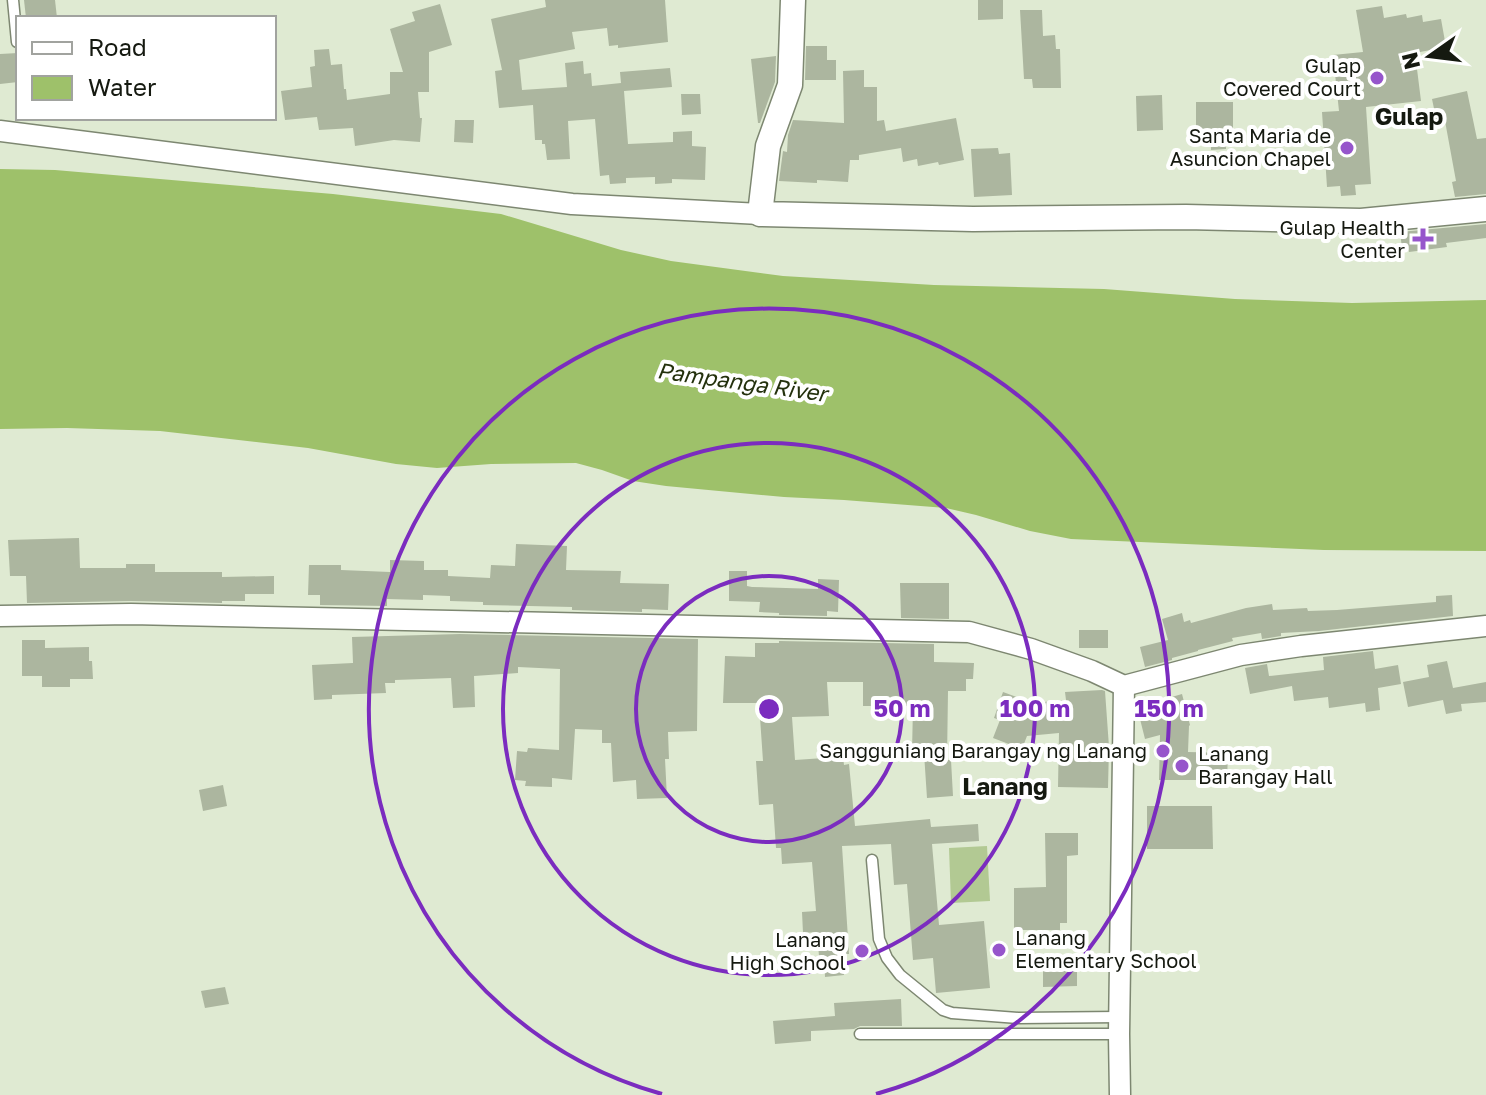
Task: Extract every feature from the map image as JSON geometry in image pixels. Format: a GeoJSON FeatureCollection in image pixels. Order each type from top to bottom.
{"type":"FeatureCollection","features":[{"type":"Feature","properties":{"kind":"street"},"geometry":{"type":"LineString","coordinates":[[760,214],[768,146],[790,85],[793,0]]}},
{"type":"Feature","properties":{"kind":"street"},"geometry":{"type":"LineString","coordinates":[[0,131],[572,204],[760,214],[973,219],[1186,217],[1361,221],[1486,209]]}},
{"type":"Feature","properties":{"kind":"street"},"geometry":{"type":"LineString","coordinates":[[0,616],[131,614],[969,632],[1031,649],[1124,686],[1241,655],[1486,626]]}},
{"type":"Feature","properties":{"kind":"street"},"geometry":{"type":"LineString","coordinates":[[1120,1095],[1124,686]]}},
{"type":"Feature","properties":{"kind":"lane"},"geometry":{"type":"LineString","coordinates":[[13,0],[16,32]]}},
{"type":"Feature","properties":{"kind":"lane"},"geometry":{"type":"LineString","coordinates":[[872,860],[879,939],[887,958],[900,975],[943,1010],[1119,1026]]}},
{"type":"Feature","properties":{"kind":"lane"},"geometry":{"type":"LineString","coordinates":[[860,1034],[1119,1026]]}},
{"type":"Feature","properties":{"kind":"shaded area"},"geometry":{"type":"Polygon","coordinates":[[[987,846],[990,901],[951,903],[949,848],[987,846]]]}},
{"type":"Feature","properties":{"kind":"water","name":"Pampanga River"},"geometry":{"type":"Polygon","coordinates":[[[0,169],[55,170],[333,194],[501,214],[621,250],[671,261],[783,276],[934,285],[1104,289],[1292,301],[1486,300],[1486,551],[1324,550],[1071,539],[946,508],[666,486],[633,481],[576,463],[437,468],[308,448],[160,431],[0,429],[0,169]]]}},
{"type":"Feature","properties":{"kind":"building"},"geometry":{"type":"Polygon","coordinates":[[[24,0],[55,0],[57,16],[26,16],[24,0]]]}},
{"type":"Feature","properties":{"kind":"building"},"geometry":{"type":"Polygon","coordinates":[[[545,0],[665,0],[668,42],[618,48],[618,45],[609,46],[607,28],[572,32],[575,49],[519,60],[522,90],[567,87],[565,63],[583,61],[584,74],[591,73],[592,86],[621,83],[620,72],[670,68],[672,87],[624,91],[628,144],[673,142],[673,132],[692,131],[692,146],[706,147],[705,180],[672,179],[672,183],[655,184],[655,177],[626,178],[626,183],[610,184],[609,175],[600,176],[595,119],[568,121],[570,159],[547,160],[545,144],[542,140],[535,140],[533,105],[499,108],[495,71],[502,70],[491,19],[546,7],[545,0]]]}},
{"type":"Feature","properties":{"kind":"building"},"geometry":{"type":"Polygon","coordinates":[[[978,0],[1003,0],[1003,19],[978,20],[978,0]]]}},
{"type":"Feature","properties":{"kind":"building"},"geometry":{"type":"Polygon","coordinates":[[[440,4],[452,45],[429,52],[429,92],[418,92],[422,118],[420,142],[394,140],[355,146],[353,128],[319,130],[317,117],[285,120],[281,91],[312,87],[310,67],[315,66],[314,50],[329,49],[331,65],[342,64],[347,100],[390,94],[390,72],[403,72],[390,29],[415,21],[412,12],[440,4]]]}},
{"type":"Feature","properties":{"kind":"building"},"geometry":{"type":"Polygon","coordinates":[[[1382,6],[1384,18],[1406,14],[1407,18],[1422,15],[1423,22],[1441,19],[1446,47],[1415,53],[1421,101],[1366,107],[1371,184],[1355,185],[1356,195],[1341,196],[1340,186],[1327,187],[1322,112],[1339,111],[1333,55],[1363,52],[1356,10],[1382,6]]]}},
{"type":"Feature","properties":{"kind":"building"},"geometry":{"type":"Polygon","coordinates":[[[1020,10],[1042,10],[1043,36],[1055,35],[1056,49],[1060,49],[1061,88],[1033,88],[1032,79],[1024,79],[1020,10]]]}},
{"type":"Feature","properties":{"kind":"building"},"geometry":{"type":"Polygon","coordinates":[[[806,46],[827,46],[827,60],[836,60],[836,80],[805,80],[806,46]]]}},
{"type":"Feature","properties":{"kind":"building"},"geometry":{"type":"Polygon","coordinates":[[[16,53],[16,82],[0,84],[0,54],[16,53]]]}},
{"type":"Feature","properties":{"kind":"building"},"geometry":{"type":"Polygon","coordinates":[[[776,56],[775,82],[758,123],[751,59],[776,56]]]}},
{"type":"Feature","properties":{"kind":"building"},"geometry":{"type":"Polygon","coordinates":[[[864,70],[864,87],[877,87],[877,121],[884,120],[886,131],[956,118],[964,160],[918,166],[917,159],[903,162],[901,148],[859,155],[859,160],[850,160],[848,182],[779,181],[783,151],[787,152],[793,120],[844,123],[843,71],[864,70]]]}},
{"type":"Feature","properties":{"kind":"building"},"geometry":{"type":"Polygon","coordinates":[[[1467,91],[1477,139],[1486,138],[1486,194],[1455,197],[1452,182],[1456,181],[1445,121],[1437,123],[1432,99],[1467,91]]]}},
{"type":"Feature","properties":{"kind":"building"},"geometry":{"type":"Polygon","coordinates":[[[681,94],[700,94],[701,114],[682,115],[681,94]]]}},
{"type":"Feature","properties":{"kind":"building"},"geometry":{"type":"Polygon","coordinates":[[[1162,95],[1163,130],[1137,131],[1136,96],[1162,95]]]}},
{"type":"Feature","properties":{"kind":"building"},"geometry":{"type":"Polygon","coordinates":[[[1196,102],[1233,102],[1233,142],[1226,141],[1226,149],[1211,150],[1211,142],[1196,142],[1196,102]]]}},
{"type":"Feature","properties":{"kind":"building"},"geometry":{"type":"Polygon","coordinates":[[[455,120],[474,120],[473,143],[454,142],[455,120]]]}},
{"type":"Feature","properties":{"kind":"building"},"geometry":{"type":"Polygon","coordinates":[[[998,148],[999,154],[1010,153],[1012,195],[974,197],[971,149],[998,148]]]}},
{"type":"Feature","properties":{"kind":"building"},"geometry":{"type":"Polygon","coordinates":[[[1486,224],[1486,238],[1409,252],[1408,247],[1402,248],[1400,232],[1486,224]]]}},
{"type":"Feature","properties":{"kind":"building"},"geometry":{"type":"Polygon","coordinates":[[[79,538],[80,568],[126,568],[126,564],[155,564],[155,572],[222,572],[222,577],[274,576],[274,594],[245,594],[245,601],[222,603],[27,603],[26,576],[10,576],[8,540],[79,538]]]}},
{"type":"Feature","properties":{"kind":"building"},"geometry":{"type":"Polygon","coordinates":[[[516,544],[567,546],[566,570],[621,571],[620,583],[669,584],[668,610],[642,609],[642,612],[483,605],[483,602],[450,601],[450,596],[423,595],[423,600],[387,599],[387,606],[320,605],[320,595],[308,595],[309,565],[341,565],[341,570],[390,572],[390,560],[424,561],[424,570],[448,570],[448,576],[490,578],[491,565],[515,566],[516,544]]]}},
{"type":"Feature","properties":{"kind":"building"},"geometry":{"type":"Polygon","coordinates":[[[729,571],[747,571],[747,586],[752,587],[818,589],[818,579],[839,580],[838,612],[827,611],[827,616],[779,615],[759,612],[760,602],[729,601],[729,571]]]}},
{"type":"Feature","properties":{"kind":"building"},"geometry":{"type":"Polygon","coordinates":[[[900,583],[949,583],[949,619],[901,618],[900,583]]]}},
{"type":"Feature","properties":{"kind":"building"},"geometry":{"type":"Polygon","coordinates":[[[1452,595],[1453,616],[1281,633],[1281,636],[1262,639],[1261,633],[1232,638],[1233,641],[1145,667],[1140,647],[1168,640],[1162,619],[1182,613],[1184,622],[1190,620],[1191,623],[1272,604],[1273,610],[1337,610],[1436,602],[1436,596],[1452,595]]]}},
{"type":"Feature","properties":{"kind":"building"},"geometry":{"type":"Polygon","coordinates":[[[1079,630],[1108,630],[1108,648],[1079,648],[1079,630]]]}},
{"type":"Feature","properties":{"kind":"building"},"geometry":{"type":"Polygon","coordinates":[[[460,634],[698,639],[697,731],[668,732],[669,759],[665,759],[667,798],[637,799],[636,780],[613,782],[611,743],[602,743],[602,730],[575,729],[572,780],[552,778],[552,787],[525,786],[526,781],[515,780],[517,751],[527,752],[528,748],[559,750],[560,669],[518,667],[518,673],[474,676],[475,707],[453,708],[451,678],[395,680],[395,683],[385,683],[386,693],[332,695],[332,699],[314,700],[312,665],[353,663],[352,637],[460,634]]]}},
{"type":"Feature","properties":{"kind":"building"},"geometry":{"type":"Polygon","coordinates":[[[22,640],[45,640],[45,648],[89,647],[93,679],[70,679],[70,687],[42,687],[42,676],[22,676],[22,640]]]}},
{"type":"Feature","properties":{"kind":"building"},"geometry":{"type":"Polygon","coordinates":[[[755,643],[934,644],[934,662],[974,663],[973,679],[966,679],[966,691],[948,691],[947,760],[951,760],[953,796],[927,798],[924,753],[912,752],[913,706],[863,706],[863,682],[827,682],[829,716],[792,717],[795,760],[824,758],[823,750],[842,748],[844,765],[849,764],[855,826],[930,819],[931,827],[978,824],[979,841],[932,844],[939,925],[984,921],[990,988],[936,993],[933,958],[913,960],[907,884],[894,885],[891,844],[842,846],[849,954],[842,954],[844,975],[825,977],[824,955],[819,956],[817,932],[803,933],[802,912],[816,911],[812,862],[782,864],[781,848],[776,848],[773,804],[759,805],[756,761],[763,761],[759,703],[723,703],[725,656],[755,657],[755,643]]]}},
{"type":"Feature","properties":{"kind":"building"},"geometry":{"type":"Polygon","coordinates":[[[1373,651],[1375,669],[1398,665],[1401,684],[1378,688],[1380,710],[1366,712],[1365,703],[1329,708],[1328,697],[1294,701],[1292,686],[1250,694],[1245,668],[1267,664],[1269,676],[1324,670],[1323,657],[1373,651]]]}},
{"type":"Feature","properties":{"kind":"building"},"geometry":{"type":"Polygon","coordinates":[[[1447,661],[1453,688],[1486,682],[1486,702],[1461,704],[1462,711],[1446,714],[1443,700],[1408,707],[1403,682],[1429,677],[1427,665],[1447,661]]]}},
{"type":"Feature","properties":{"kind":"building"},"geometry":{"type":"Polygon","coordinates":[[[1105,691],[1109,747],[1108,788],[1058,787],[1059,733],[1027,736],[1022,749],[993,738],[1000,720],[994,718],[1003,692],[1033,703],[1066,700],[1065,692],[1105,691]]]}},
{"type":"Feature","properties":{"kind":"building"},"geometry":{"type":"Polygon","coordinates":[[[1182,694],[1190,725],[1188,752],[1228,753],[1227,780],[1159,780],[1160,735],[1145,739],[1137,707],[1182,694]]]}},
{"type":"Feature","properties":{"kind":"building"},"geometry":{"type":"Polygon","coordinates":[[[223,785],[227,806],[203,811],[199,790],[223,785]]]}},
{"type":"Feature","properties":{"kind":"building"},"geometry":{"type":"Polygon","coordinates":[[[1147,806],[1212,806],[1213,849],[1147,849],[1147,806]]]}},
{"type":"Feature","properties":{"kind":"building"},"geometry":{"type":"Polygon","coordinates":[[[1045,833],[1078,833],[1078,855],[1067,856],[1067,923],[1060,923],[1060,930],[1014,930],[1014,888],[1046,887],[1045,833]]]}},
{"type":"Feature","properties":{"kind":"building"},"geometry":{"type":"Polygon","coordinates":[[[1043,960],[1077,960],[1077,986],[1043,987],[1043,960]]]}},
{"type":"Feature","properties":{"kind":"building"},"geometry":{"type":"Polygon","coordinates":[[[225,987],[229,1004],[205,1008],[201,991],[225,987]]]}},
{"type":"Feature","properties":{"kind":"building"},"geometry":{"type":"Polygon","coordinates":[[[901,999],[902,1026],[811,1031],[811,1041],[775,1044],[773,1021],[835,1016],[834,1003],[901,999]]]}},
{"type":"Feature","properties":{"kind":"place","name":"Gulap Covered Court"},"geometry":{"type":"Point","coordinates":[1377,78]}},
{"type":"Feature","properties":{"kind":"place","name":"Santa Maria de Asuncion Chapel"},"geometry":{"type":"Point","coordinates":[1347,148]}},
{"type":"Feature","properties":{"kind":"place","name":"Gulap Health Center"},"geometry":{"type":"Point","coordinates":[1423,239]}},
{"type":"Feature","properties":{"kind":"place","name":"Sangguniang Barangay ng Lanang"},"geometry":{"type":"Point","coordinates":[1163,751]}},
{"type":"Feature","properties":{"kind":"place","name":"Lanang Barangay Hall"},"geometry":{"type":"Point","coordinates":[1182,766]}},
{"type":"Feature","properties":{"kind":"place","name":"Lanang Elementary School"},"geometry":{"type":"Point","coordinates":[999,950]}},
{"type":"Feature","properties":{"kind":"place","name":"Lanang High School"},"geometry":{"type":"Point","coordinates":[862,951]}},
{"type":"Feature","properties":{"kind":"district","name":"Gulap"},"geometry":{"type":"Point","coordinates":[1409,117]}},
{"type":"Feature","properties":{"kind":"district","name":"Lanang"},"geometry":{"type":"Point","coordinates":[1005,787]}}]}
